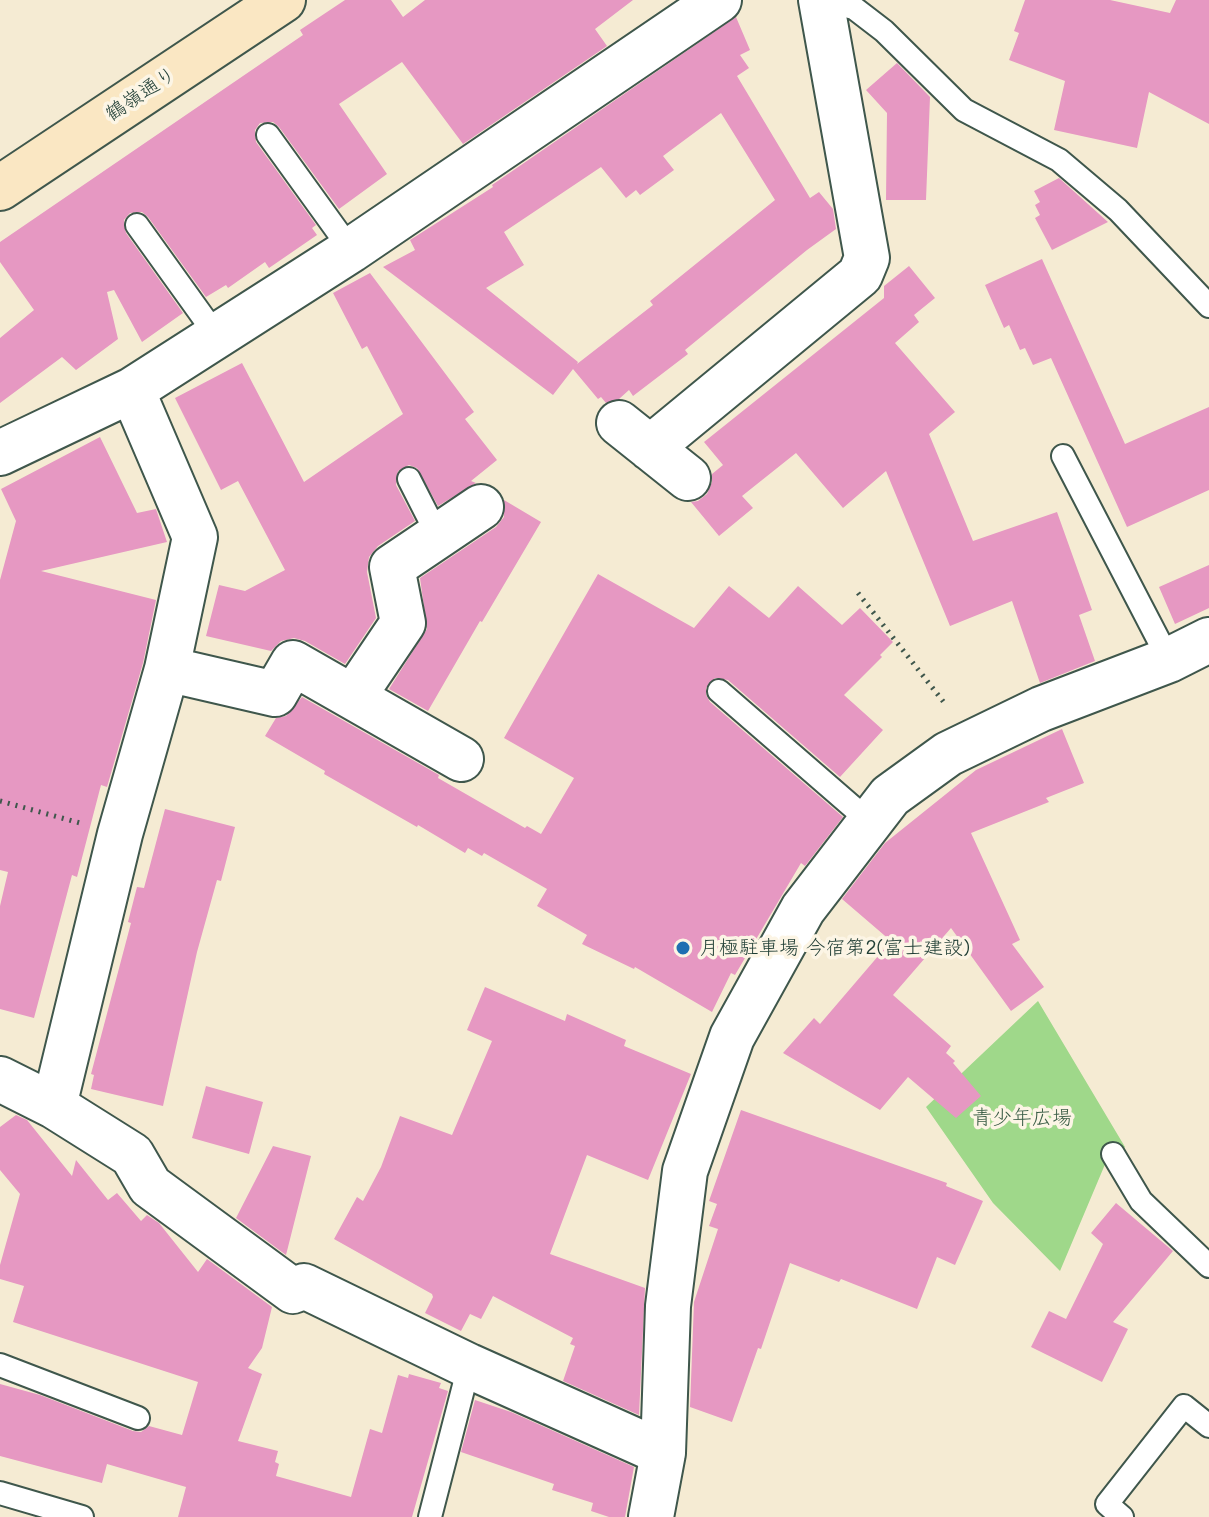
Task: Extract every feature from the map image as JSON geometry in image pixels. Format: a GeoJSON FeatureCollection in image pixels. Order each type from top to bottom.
{"type":"FeatureCollection","features":[{"type":"Feature","properties":{"kind":"street","name":"鶴嶺通り"},"geometry":{"type":"LineString","coordinates":[[0,188],[283,0]]}},
{"type":"Feature","properties":{"kind":"street"},"geometry":{"type":"LineString","coordinates":[[0,453],[132,390],[351,250],[719,0]]}},
{"type":"Feature","properties":{"kind":"street"},"geometry":{"type":"LineString","coordinates":[[688,478],[634,436],[860,275],[867,258],[823,0]]}},
{"type":"Feature","properties":{"kind":"street"},"geometry":{"type":"LineString","coordinates":[[54,1106],[120,834],[167,669],[195,537],[132,390]]}},
{"type":"Feature","properties":{"kind":"street"},"geometry":{"type":"LineString","coordinates":[[353,697],[403,623],[392,567],[481,507]]}},
{"type":"Feature","properties":{"kind":"street"},"geometry":{"type":"LineString","coordinates":[[651,1517],[663,1453],[668,1306],[685,1171],[732,1037],[803,909],[890,796],[948,754],[1041,709],[1169,660],[1209,640]]}},
{"type":"Feature","properties":{"kind":"street"},"geometry":{"type":"LineString","coordinates":[[167,669],[275,694],[293,663],[461,759]]}},
{"type":"Feature","properties":{"kind":"street"},"geometry":{"type":"LineString","coordinates":[[0,1079],[54,1106],[132,1155],[150,1186],[293,1291],[304,1286],[469,1366],[663,1453]]}},
{"type":"Feature","properties":{"kind":"lane"},"geometry":{"type":"LineString","coordinates":[[823,0],[854,8],[884,31],[964,110],[1059,160],[1118,210],[1209,306]]}},
{"type":"Feature","properties":{"kind":"lane"},"geometry":{"type":"LineString","coordinates":[[268,135],[351,250]]}},
{"type":"Feature","properties":{"kind":"lane"},"geometry":{"type":"LineString","coordinates":[[137,225],[216,335]]}},
{"type":"Feature","properties":{"kind":"lane"},"geometry":{"type":"LineString","coordinates":[[1063,456],[1169,660]]}},
{"type":"Feature","properties":{"kind":"lane"},"geometry":{"type":"LineString","coordinates":[[409,479],[438,536]]}},
{"type":"Feature","properties":{"kind":"lane"},"geometry":{"type":"LineString","coordinates":[[719,691],[870,822]]}},
{"type":"Feature","properties":{"kind":"lane"},"geometry":{"type":"LineString","coordinates":[[1113,1154],[1141,1201],[1209,1266]]}},
{"type":"Feature","properties":{"kind":"lane"},"geometry":{"type":"LineString","coordinates":[[0,1365],[138,1418]]}},
{"type":"Feature","properties":{"kind":"lane"},"geometry":{"type":"LineString","coordinates":[[430,1517],[469,1366]]}},
{"type":"Feature","properties":{"kind":"lane"},"geometry":{"type":"LineString","coordinates":[[1122,1517],[1107,1504],[1184,1406],[1209,1426]]}},
{"type":"Feature","properties":{"kind":"lane"},"geometry":{"type":"LineString","coordinates":[[0,1493],[82,1517]]}},
{"type":"Feature","properties":{"kind":"path"},"geometry":{"type":"LineString","coordinates":[[858,593],[974,741]]}},
{"type":"Feature","properties":{"kind":"path"},"geometry":{"type":"LineString","coordinates":[[0,801],[120,834]]}},
{"type":"Feature","properties":{"kind":"green space","name":"青少年広場"},"geometry":{"type":"Polygon","coordinates":[[[1038,1001],[1125,1147],[1106,1162],[1060,1271],[993,1203],[926,1107],[1038,1001]]]}},
{"type":"Feature","properties":{"kind":"building"},"geometry":{"type":"Polygon","coordinates":[[[345,0],[391,0],[403,17],[425,0],[633,0],[595,29],[607,46],[463,144],[402,62],[339,104],[387,174],[339,209],[279,127],[273,122],[260,123],[255,130],[256,142],[316,225],[312,228],[317,235],[269,268],[265,262],[228,288],[226,285],[206,297],[148,217],[142,212],[130,213],[124,220],[126,233],[183,313],[142,342],[114,290],[107,292],[118,339],[76,370],[62,357],[0,403],[0,338],[34,310],[0,262],[0,242],[303,35],[300,30],[345,0]]]}},
{"type":"Feature","properties":{"kind":"building"},"geometry":{"type":"Polygon","coordinates":[[[1025,0],[1110,0],[1170,13],[1176,0],[1209,0],[1209,124],[1149,92],[1137,148],[1054,130],[1065,81],[1009,60],[1019,33],[1014,31],[1025,0]]]}},
{"type":"Feature","properties":{"kind":"building"},"geometry":{"type":"Polygon","coordinates":[[[736,17],[750,50],[740,55],[749,68],[737,76],[810,198],[819,192],[833,209],[836,229],[685,350],[688,354],[633,396],[629,390],[619,399],[606,403],[601,397],[598,399],[573,369],[553,395],[383,267],[415,250],[410,240],[736,17]],[[721,113],[663,156],[674,170],[640,195],[636,190],[626,198],[601,167],[504,232],[524,265],[486,288],[577,364],[653,305],[650,301],[775,200],[721,113]]]}},
{"type":"Feature","properties":{"kind":"building"},"geometry":{"type":"Polygon","coordinates":[[[897,63],[930,97],[926,200],[886,200],[887,113],[866,90],[897,63]]]}},
{"type":"Feature","properties":{"kind":"building"},"geometry":{"type":"Polygon","coordinates":[[[1059,178],[1108,222],[1052,250],[1035,218],[1040,215],[1035,205],[1040,202],[1034,191],[1059,178]]]}},
{"type":"Feature","properties":{"kind":"building"},"geometry":{"type":"Polygon","coordinates":[[[1042,259],[1125,444],[1209,407],[1209,490],[1127,527],[1051,358],[1033,365],[1025,348],[1020,350],[1009,325],[1004,328],[985,285],[1042,259]]]}},
{"type":"Feature","properties":{"kind":"building"},"geometry":{"type":"Polygon","coordinates":[[[909,266],[935,298],[914,315],[919,322],[895,343],[955,412],[929,434],[973,541],[1057,512],[1092,610],[1079,615],[1095,661],[1040,683],[1012,601],[950,626],[886,471],[843,508],[796,453],[742,496],[753,508],[719,536],[691,502],[707,494],[712,474],[723,465],[704,442],[884,298],[884,286],[909,266]]]}},
{"type":"Feature","properties":{"kind":"building"},"geometry":{"type":"Polygon","coordinates":[[[370,273],[474,412],[465,419],[497,460],[471,481],[476,483],[438,506],[417,468],[409,465],[398,471],[396,485],[415,521],[378,546],[369,557],[367,572],[376,618],[345,664],[294,638],[281,641],[271,651],[206,636],[219,585],[245,591],[285,570],[238,481],[221,490],[175,398],[242,363],[304,482],[403,414],[367,346],[362,349],[333,293],[370,273]]]}},
{"type":"Feature","properties":{"kind":"building"},"geometry":{"type":"Polygon","coordinates":[[[100,437],[137,513],[156,509],[167,542],[41,571],[156,600],[143,663],[107,787],[101,785],[77,877],[72,875],[34,1018],[0,1009],[0,906],[8,872],[0,870],[0,580],[16,521],[1,489],[100,437]]]}},
{"type":"Feature","properties":{"kind":"building"},"geometry":{"type":"Polygon","coordinates":[[[504,500],[541,522],[428,711],[389,689],[427,629],[420,578],[496,527],[504,517],[504,500]]]}},
{"type":"Feature","properties":{"kind":"building"},"geometry":{"type":"Polygon","coordinates":[[[1209,565],[1209,608],[1175,624],[1159,587],[1209,565]]]}},
{"type":"Feature","properties":{"kind":"building"},"geometry":{"type":"Polygon","coordinates":[[[598,574],[694,628],[729,586],[769,618],[798,586],[842,625],[860,608],[893,642],[844,695],[883,730],[840,777],[728,680],[715,678],[706,688],[710,702],[843,817],[805,866],[801,863],[735,975],[731,973],[712,1012],[635,967],[582,944],[587,935],[537,906],[547,889],[484,853],[482,856],[468,848],[465,853],[417,827],[265,736],[276,718],[286,716],[302,697],[525,828],[527,826],[541,834],[574,778],[504,738],[598,574]]]}},
{"type":"Feature","properties":{"kind":"building"},"geometry":{"type":"Polygon","coordinates":[[[1062,729],[1084,783],[1046,798],[1049,802],[971,833],[1020,940],[1012,944],[1044,987],[1011,1011],[951,928],[893,995],[951,1046],[946,1053],[981,1096],[956,1118],[908,1077],[880,1110],[783,1053],[814,1018],[820,1024],[891,941],[842,899],[885,843],[976,770],[1062,729]]]}},
{"type":"Feature","properties":{"kind":"building"},"geometry":{"type":"Polygon","coordinates":[[[165,809],[235,827],[197,952],[163,1106],[91,1089],[94,1075],[91,1074],[131,923],[128,922],[137,887],[144,888],[165,809]]]}},
{"type":"Feature","properties":{"kind":"building"},"geometry":{"type":"Polygon","coordinates":[[[485,987],[565,1021],[567,1014],[626,1040],[624,1046],[691,1074],[648,1180],[587,1155],[550,1254],[645,1288],[639,1415],[563,1381],[575,1346],[570,1344],[573,1338],[493,1296],[481,1319],[470,1314],[461,1331],[425,1313],[432,1294],[334,1239],[357,1197],[363,1201],[381,1167],[400,1116],[452,1135],[492,1041],[467,1030],[485,987]]]}},
{"type":"Feature","properties":{"kind":"building"},"geometry":{"type":"Polygon","coordinates":[[[206,1086],[263,1102],[249,1154],[192,1138],[206,1086]]]}},
{"type":"Feature","properties":{"kind":"building"},"geometry":{"type":"Polygon","coordinates":[[[741,1110],[947,1183],[946,1186],[983,1201],[955,1265],[937,1257],[917,1309],[790,1263],[732,1422],[690,1407],[694,1302],[718,1229],[709,1226],[717,1204],[709,1201],[741,1110]]]}},
{"type":"Feature","properties":{"kind":"building"},"geometry":{"type":"Polygon","coordinates":[[[16,1115],[27,1120],[72,1176],[76,1160],[108,1200],[117,1193],[141,1221],[147,1215],[159,1223],[198,1272],[207,1259],[272,1307],[262,1348],[248,1368],[262,1374],[238,1441],[278,1451],[276,1476],[351,1497],[370,1429],[382,1433],[398,1375],[408,1378],[409,1374],[441,1383],[439,1388],[448,1391],[412,1517],[178,1517],[186,1487],[107,1464],[102,1483],[0,1456],[0,1384],[40,1395],[133,1431],[141,1432],[149,1426],[182,1435],[198,1382],[13,1322],[24,1286],[0,1279],[0,1265],[20,1194],[0,1170],[0,1127],[16,1115]]]}},
{"type":"Feature","properties":{"kind":"building"},"geometry":{"type":"Polygon","coordinates":[[[273,1146],[311,1156],[286,1255],[236,1218],[273,1146]]]}},
{"type":"Feature","properties":{"kind":"building"},"geometry":{"type":"Polygon","coordinates":[[[1116,1203],[1173,1251],[1113,1322],[1128,1329],[1102,1382],[1031,1347],[1049,1311],[1066,1319],[1103,1244],[1091,1233],[1116,1203]]]}},
{"type":"Feature","properties":{"kind":"building"},"geometry":{"type":"Polygon","coordinates":[[[475,1400],[511,1412],[634,1467],[625,1517],[609,1517],[591,1511],[593,1503],[552,1490],[554,1484],[461,1452],[475,1400]]]}},
{"type":"Feature","properties":{"kind":"place","name":"月極駐車場 今宿第2(富士建設)"},"geometry":{"type":"Point","coordinates":[683,948]}}]}
